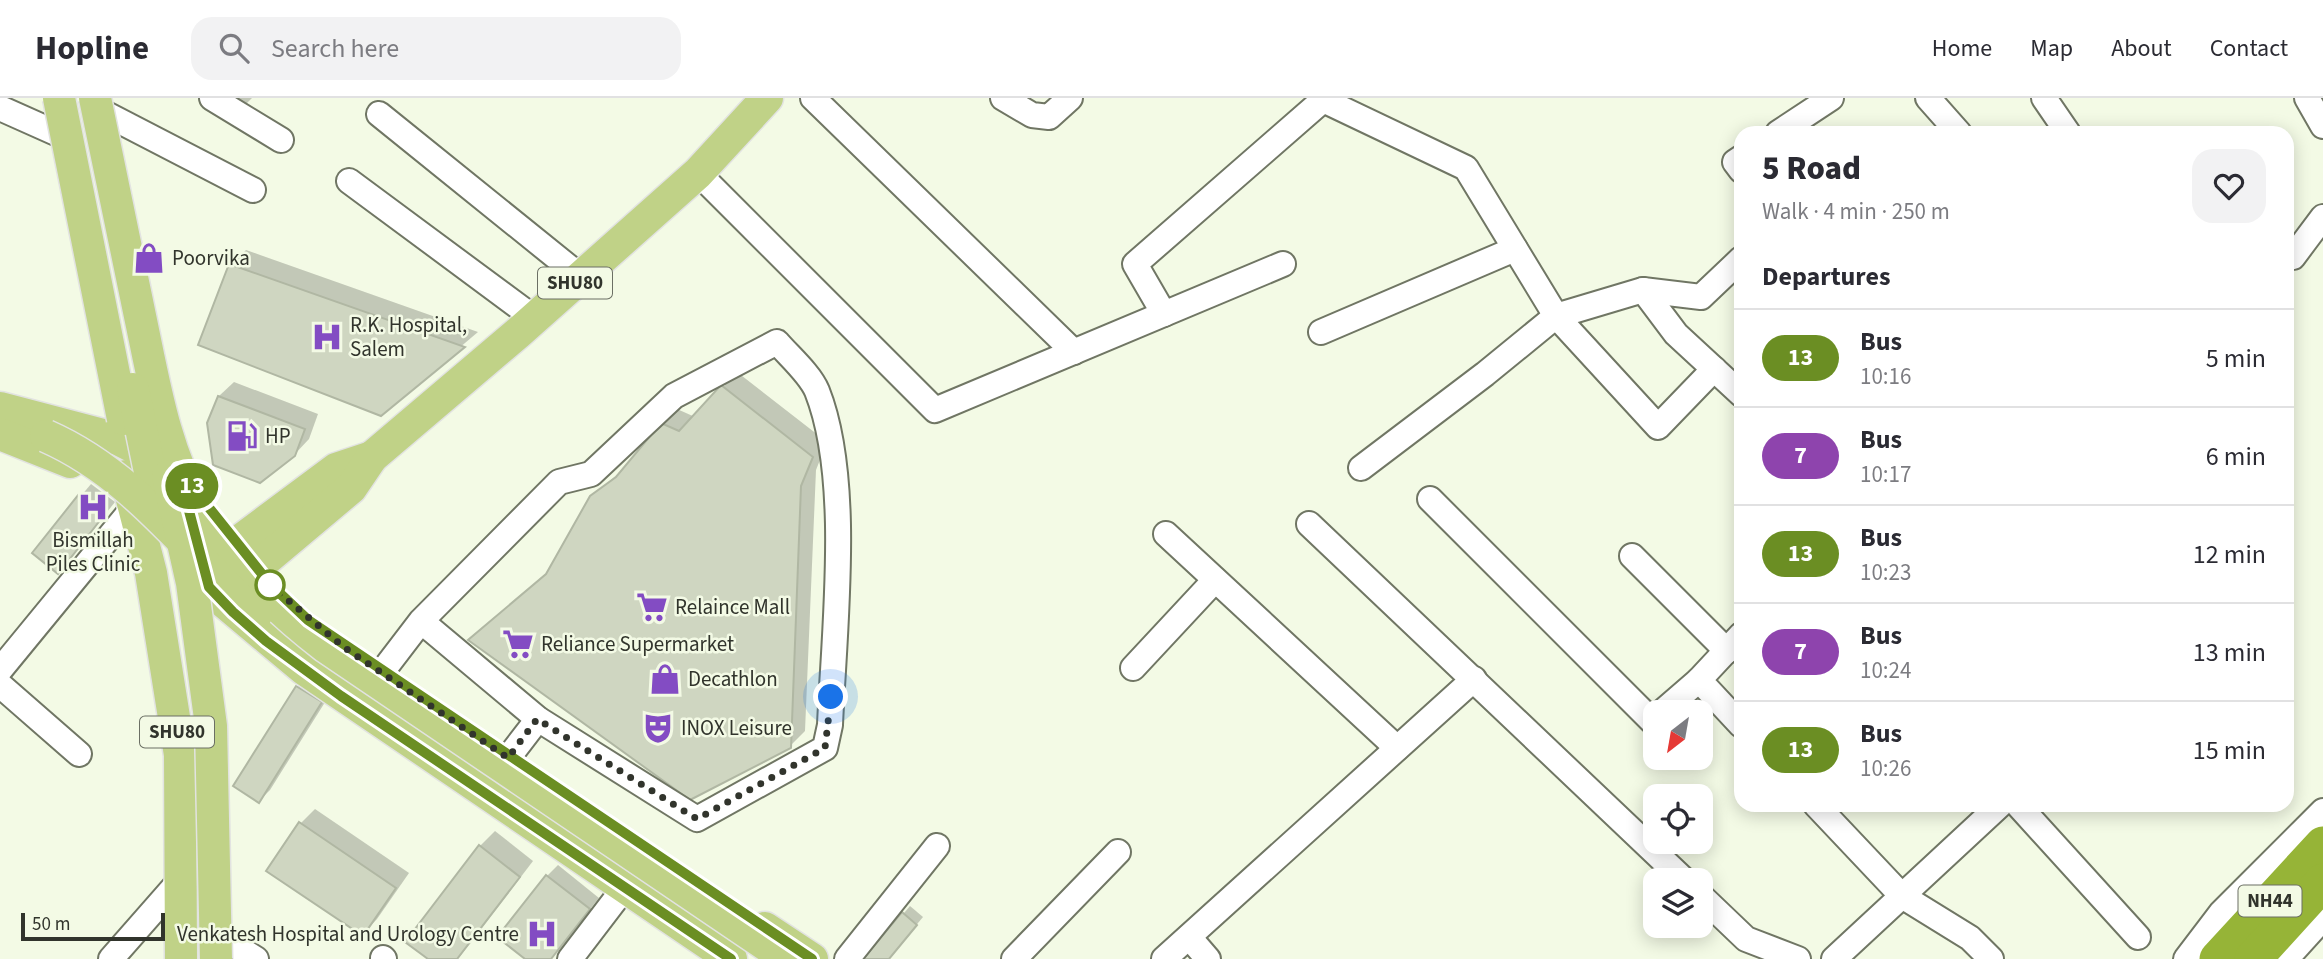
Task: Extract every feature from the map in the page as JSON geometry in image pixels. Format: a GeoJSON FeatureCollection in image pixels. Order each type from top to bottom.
{"type":"FeatureCollection","features":[{"type":"Feature","properties":{"kind":"highway","name":"NH44"},"geometry":{"type":"LineString","coordinates":[[2218,959],[2323,845]]}},
{"type":"Feature","properties":{"kind":"highway","name":"NH44"},"geometry":{"type":"LineString","coordinates":[[2253,959],[2323,882]]}},
{"type":"Feature","properties":{"kind":"main road"},"geometry":{"type":"LineString","coordinates":[[49,98],[133,508]]}},
{"type":"Feature","properties":{"kind":"main road"},"geometry":{"type":"LineString","coordinates":[[59,98],[128,456],[138,484],[170,527]]}},
{"type":"Feature","properties":{"kind":"main road"},"geometry":{"type":"LineString","coordinates":[[73,98],[151,479],[185,662],[201,837],[201,959]]}},
{"type":"Feature","properties":{"kind":"main road","name":"SHU80"},"geometry":{"type":"LineString","coordinates":[[247,555],[336,469],[372,457],[581,277],[698,173],[767,98]]}},
{"type":"Feature","properties":{"kind":"main road"},"geometry":{"type":"LineString","coordinates":[[99,102],[172,421],[178,469],[209,587]]}},
{"type":"Feature","properties":{"kind":"main road"},"geometry":{"type":"LineString","coordinates":[[99,102],[192,583],[201,642],[211,726],[225,953]]}},
{"type":"Feature","properties":{"kind":"main road"},"geometry":{"type":"LineString","coordinates":[[99,102],[162,421],[177,465],[198,509],[241,569],[294,622],[326,647],[787,959]]}},
{"type":"Feature","properties":{"kind":"main road"},"geometry":{"type":"LineString","coordinates":[[0,408],[118,439],[178,469],[247,555],[308,620],[508,758],[812,959]]}},
{"type":"Feature","properties":{"kind":"main road"},"geometry":{"type":"LineString","coordinates":[[0,422],[66,445],[117,479],[170,527],[229,590],[289,643],[753,959]]}},
{"type":"Feature","properties":{"kind":"main road"},"geometry":{"type":"LineString","coordinates":[[0,434],[65,459],[133,508],[209,587],[266,641],[304,670],[731,959]]}},
{"type":"Feature","properties":{"kind":"main road","name":"SHU80"},"geometry":{"type":"LineString","coordinates":[[133,508],[151,573],[172,691],[180,755],[183,877],[181,959]]}},
{"type":"Feature","properties":{"kind":"main road","name":"SHU80"},"geometry":{"type":"LineString","coordinates":[[209,587],[220,705],[225,953]]}},
{"type":"Feature","properties":{"kind":"street"},"geometry":{"type":"LineString","coordinates":[[212,98],[281,139]]}},
{"type":"Feature","properties":{"kind":"street"},"geometry":{"type":"LineString","coordinates":[[813,98],[1073,352]]}},
{"type":"Feature","properties":{"kind":"street"},"geometry":{"type":"LineString","coordinates":[[1003,98],[1031,115],[1049,117],[1070,98]]}},
{"type":"Feature","properties":{"kind":"street"},"geometry":{"type":"LineString","coordinates":[[1789,126],[1831,98]]}},
{"type":"Feature","properties":{"kind":"street"},"geometry":{"type":"LineString","coordinates":[[1928,98],[1953,126]]}},
{"type":"Feature","properties":{"kind":"street"},"geometry":{"type":"LineString","coordinates":[[2044,98],[2063,126]]}},
{"type":"Feature","properties":{"kind":"street"},"geometry":{"type":"LineString","coordinates":[[2307,98],[2323,126]]}},
{"type":"Feature","properties":{"kind":"street"},"geometry":{"type":"LineString","coordinates":[[1164,314],[1135,264],[1321,99],[1466,168],[1556,316],[1658,428],[1714,369]]}},
{"type":"Feature","properties":{"kind":"street"},"geometry":{"type":"LineString","coordinates":[[99,102],[253,190]]}},
{"type":"Feature","properties":{"kind":"street"},"geometry":{"type":"LineString","coordinates":[[0,108],[56,133]]}},
{"type":"Feature","properties":{"kind":"street"},"geometry":{"type":"LineString","coordinates":[[379,114],[581,277]]}},
{"type":"Feature","properties":{"kind":"street"},"geometry":{"type":"LineString","coordinates":[[698,173],[935,410],[1283,264]]}},
{"type":"Feature","properties":{"kind":"street"},"geometry":{"type":"LineString","coordinates":[[349,181],[534,318]]}},
{"type":"Feature","properties":{"kind":"street"},"geometry":{"type":"LineString","coordinates":[[2294,256],[2323,217]]}},
{"type":"Feature","properties":{"kind":"street"},"geometry":{"type":"LineString","coordinates":[[1321,332],[1515,248]]}},
{"type":"Feature","properties":{"kind":"street"},"geometry":{"type":"LineString","coordinates":[[1361,468],[1556,316],[1643,290],[1700,297],[1734,265]]}},
{"type":"Feature","properties":{"kind":"street"},"geometry":{"type":"LineString","coordinates":[[1643,290],[1676,334],[1734,388]]}},
{"type":"Feature","properties":{"kind":"street"},"geometry":{"type":"LineString","coordinates":[[382,672],[421,621],[559,482],[591,474],[674,396],[777,342],[816,389],[834,450],[836,559],[830,725],[825,748],[697,819],[537,719],[421,621]]}},
{"type":"Feature","properties":{"kind":"street"},"geometry":{"type":"LineString","coordinates":[[1430,499],[1643,712]]}},
{"type":"Feature","properties":{"kind":"street"},"geometry":{"type":"LineString","coordinates":[[0,670],[133,508]]}},
{"type":"Feature","properties":{"kind":"street"},"geometry":{"type":"LineString","coordinates":[[1309,524],[1671,868]]}},
{"type":"Feature","properties":{"kind":"street"},"geometry":{"type":"LineString","coordinates":[[1166,534],[1397,748]]}},
{"type":"Feature","properties":{"kind":"street"},"geometry":{"type":"LineString","coordinates":[[1632,556],[1734,643],[1676,700]]}},
{"type":"Feature","properties":{"kind":"street"},"geometry":{"type":"LineString","coordinates":[[1133,668],[1215,580]]}},
{"type":"Feature","properties":{"kind":"street"},"geometry":{"type":"LineString","coordinates":[[1164,959],[1474,679]]}},
{"type":"Feature","properties":{"kind":"street"},"geometry":{"type":"LineString","coordinates":[[1699,680],[1734,718]]}},
{"type":"Feature","properties":{"kind":"street"},"geometry":{"type":"LineString","coordinates":[[0,685],[79,754]]}},
{"type":"Feature","properties":{"kind":"street"},"geometry":{"type":"LineString","coordinates":[[508,758],[537,719]]}},
{"type":"Feature","properties":{"kind":"street"},"geometry":{"type":"LineString","coordinates":[[2186,959],[2221,913],[2323,811]]}},
{"type":"Feature","properties":{"kind":"street"},"geometry":{"type":"LineString","coordinates":[[1823,812],[1902,896],[1970,938],[1991,959]]}},
{"type":"Feature","properties":{"kind":"street"},"geometry":{"type":"LineString","coordinates":[[1834,959],[1992,812]]}},
{"type":"Feature","properties":{"kind":"street"},"geometry":{"type":"LineString","coordinates":[[2024,812],[2138,937]]}},
{"type":"Feature","properties":{"kind":"street"},"geometry":{"type":"LineString","coordinates":[[847,959],[937,846]]}},
{"type":"Feature","properties":{"kind":"street"},"geometry":{"type":"LineString","coordinates":[[1014,959],[1118,852]]}},
{"type":"Feature","properties":{"kind":"street"},"geometry":{"type":"LineString","coordinates":[[111,959],[183,877]]}},
{"type":"Feature","properties":{"kind":"street"},"geometry":{"type":"LineString","coordinates":[[570,959],[625,887]]}},
{"type":"Feature","properties":{"kind":"street"},"geometry":{"type":"LineString","coordinates":[[1713,907],[1758,953],[1798,959]]}},
{"type":"Feature","properties":{"kind":"street"},"geometry":{"type":"LineString","coordinates":[[2286,959],[2323,918]]}},
{"type":"Feature","properties":{"kind":"street"},"geometry":{"type":"LineString","coordinates":[[1189,937],[1208,959]]}},
{"type":"Feature","properties":{"kind":"street"},"geometry":{"type":"LineString","coordinates":[[225,953],[256,959]]}},
{"type":"Feature","properties":{"kind":"building"},"geometry":{"type":"Polygon","coordinates":[[[229,264],[465,347],[381,416],[198,345],[229,264]]]}},
{"type":"Feature","properties":{"kind":"building","name":"Relaince Mall"},"geometry":{"type":"Polygon","coordinates":[[[721,385],[813,457],[801,486],[791,748],[690,800],[468,640],[546,574],[590,496],[616,477],[661,423],[679,431],[721,385]]]}},
{"type":"Feature","properties":{"kind":"building"},"geometry":{"type":"Polygon","coordinates":[[[218,396],[305,429],[295,456],[260,483],[213,465],[207,423],[218,396]]]}},
{"type":"Feature","properties":{"kind":"building"},"geometry":{"type":"Polygon","coordinates":[[[79,494],[105,514],[58,574],[32,553],[79,494]]]}},
{"type":"Feature","properties":{"kind":"building"},"geometry":{"type":"Polygon","coordinates":[[[296,686],[322,702],[259,803],[233,786],[296,686]]]}},
{"type":"Feature","properties":{"kind":"building"},"geometry":{"type":"Polygon","coordinates":[[[299,822],[396,888],[363,936],[266,871],[299,822]]]}},
{"type":"Feature","properties":{"kind":"building"},"geometry":{"type":"Polygon","coordinates":[[[479,845],[520,877],[457,959],[428,959],[405,942],[479,845]]]}},
{"type":"Feature","properties":{"kind":"building"},"geometry":{"type":"Polygon","coordinates":[[[546,875],[590,909],[551,959],[525,959],[497,937],[546,875]]]}},
{"type":"Feature","properties":{"kind":"building"},"geometry":{"type":"Polygon","coordinates":[[[902,912],[917,925],[889,959],[863,959],[902,912]]]}},
{"type":"Feature","properties":{"kind":"bus line","name":"13"},"geometry":{"type":"LineString","coordinates":[[731,959],[341,696],[266,641],[233,612],[209,587],[178,469],[270,584],[308,620],[508,758],[812,959]]}},
{"type":"Feature","properties":{"kind":"place","name":"Poorvika"},"geometry":{"type":"Point","coordinates":[149,258]}},
{"type":"Feature","properties":{"kind":"place","name":"R.K. Hospital, Salem"},"geometry":{"type":"Point","coordinates":[327,337]}},
{"type":"Feature","properties":{"kind":"place","name":"HP"},"geometry":{"type":"Point","coordinates":[242,436]}},
{"type":"Feature","properties":{"kind":"place","name":"Bismillah Piles Clinic"},"geometry":{"type":"Point","coordinates":[93,507]}},
{"type":"Feature","properties":{"kind":"place","name":"Relaince Mall"},"geometry":{"type":"Point","coordinates":[652,607]}},
{"type":"Feature","properties":{"kind":"place","name":"Reliance Supermarket"},"geometry":{"type":"Point","coordinates":[518,644]}},
{"type":"Feature","properties":{"kind":"place","name":"Decathlon"},"geometry":{"type":"Point","coordinates":[665,679]}},
{"type":"Feature","properties":{"kind":"place","name":"INOX Leisure"},"geometry":{"type":"Point","coordinates":[658,728]}},
{"type":"Feature","properties":{"kind":"place","name":"Venkatesh Hospital and Urology Centre"},"geometry":{"type":"Point","coordinates":[542,934]}},
{"type":"Feature","properties":{"kind":"route"},"geometry":{"type":"LineString","coordinates":[[270,585],[308,620],[345,648],[508,758],[537,719],[697,819],[825,748],[830,725],[831,697]]}}]}
